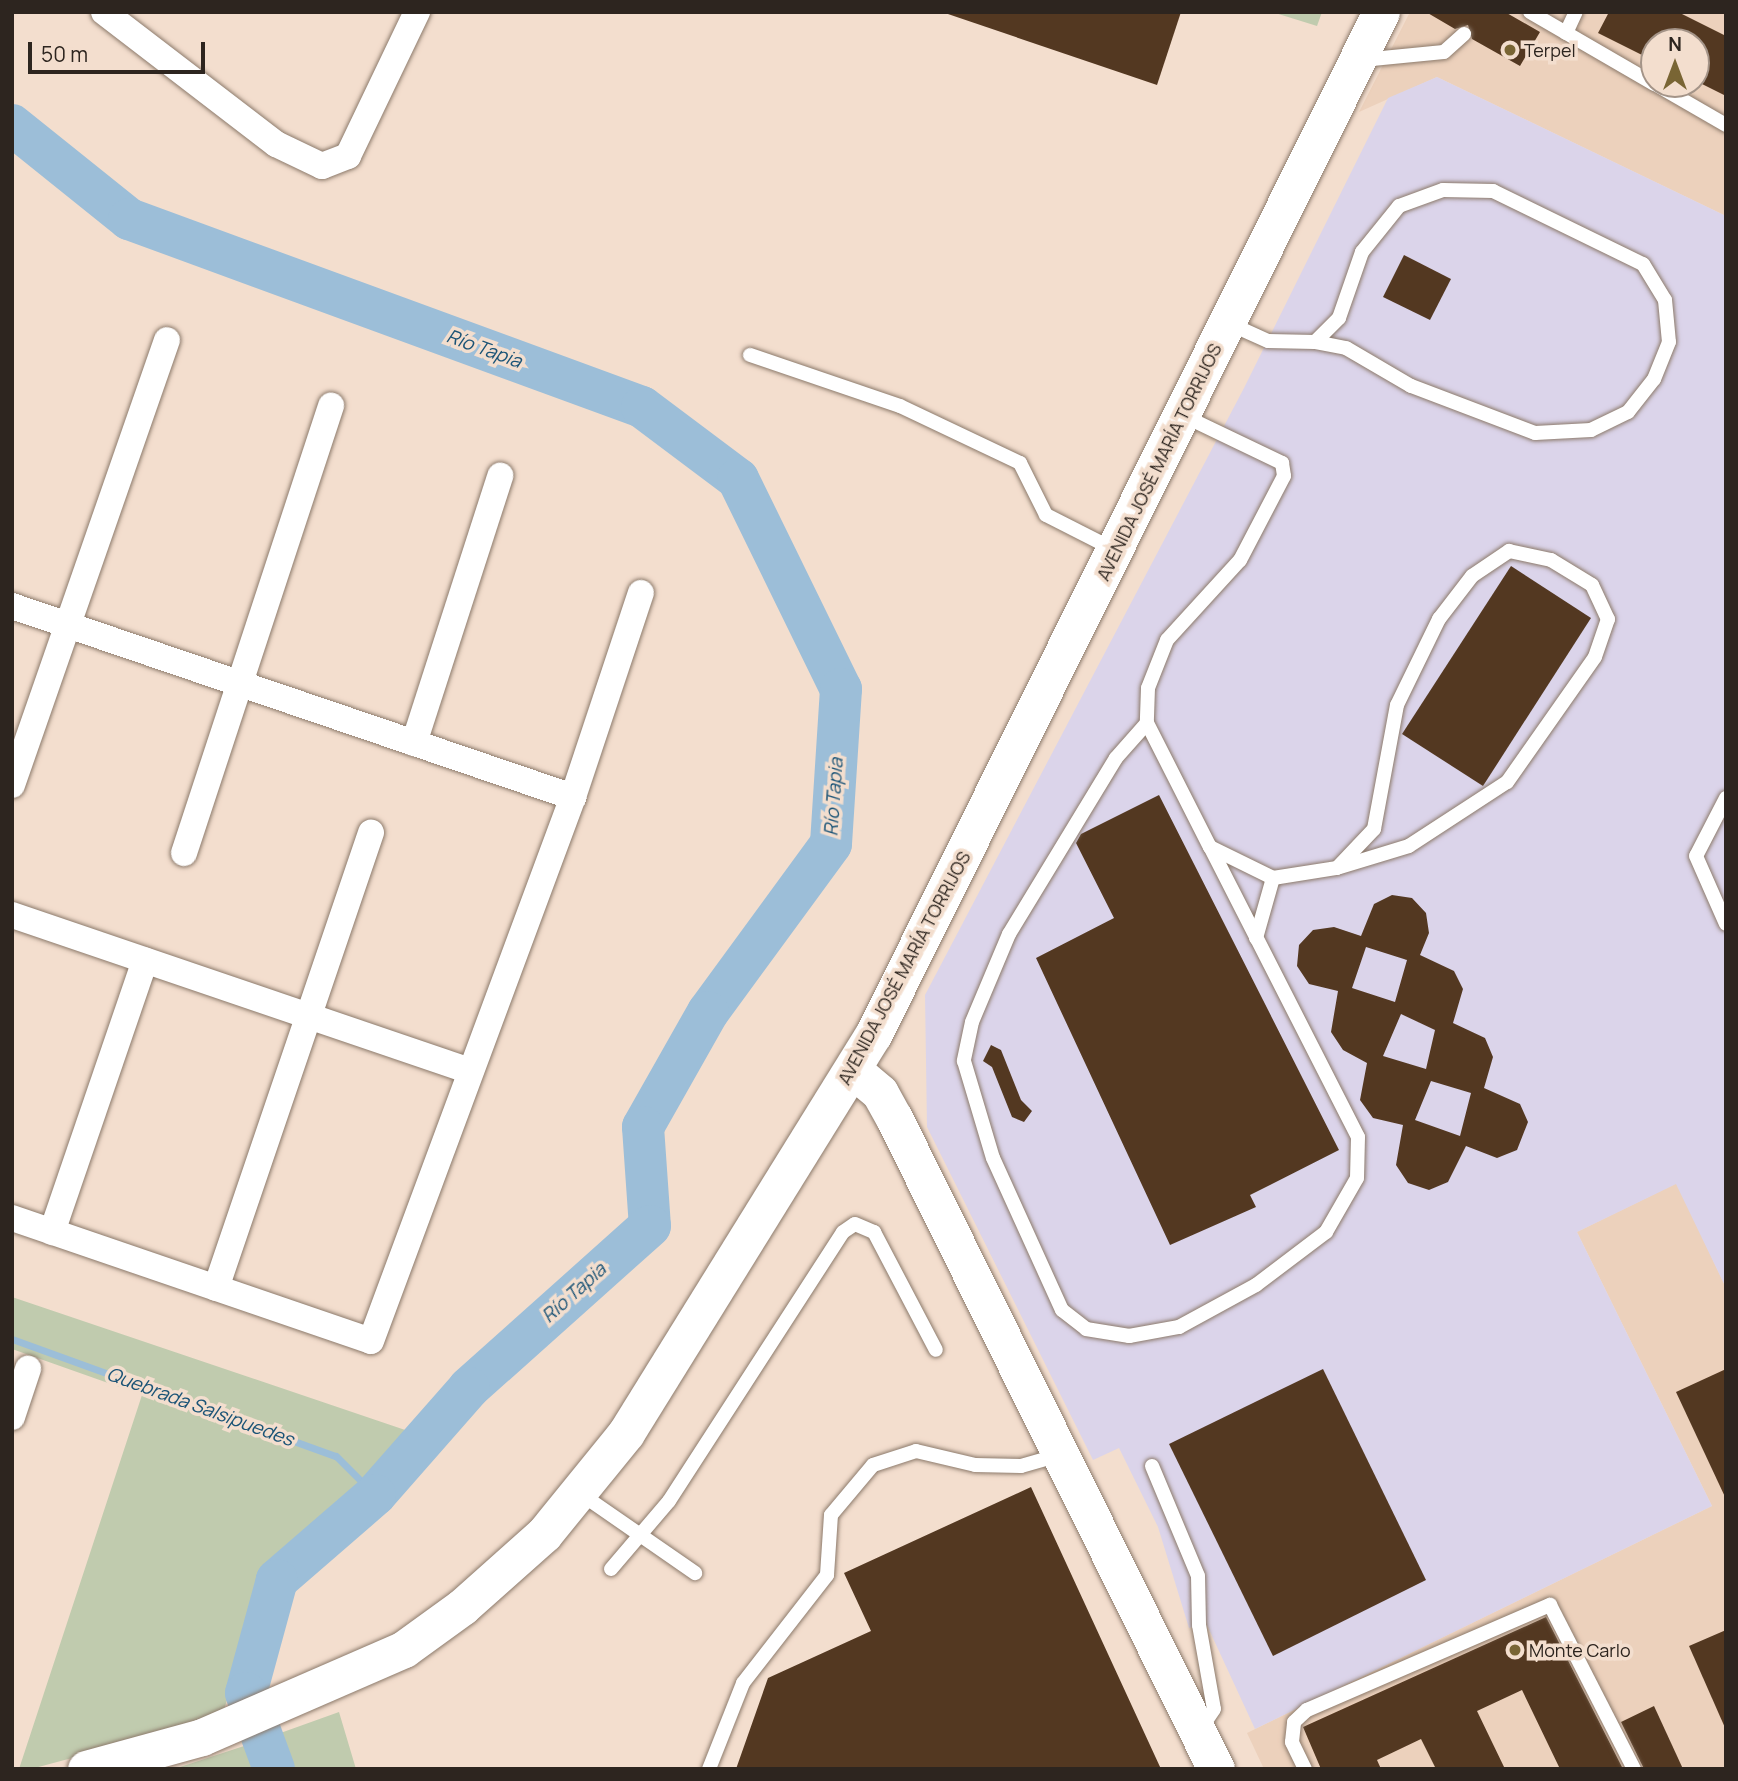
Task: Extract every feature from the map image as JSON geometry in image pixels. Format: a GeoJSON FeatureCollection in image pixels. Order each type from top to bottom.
{"type":"FeatureCollection","features":[{"type":"Feature","properties":{"kind":"main road","name":"AVENIDA JOSÉ MARÍA TORRIJOS"},"geometry":{"type":"LineString","coordinates":[[86,1769],[202,1737],[308,1695],[404,1649],[462,1607],[581,1494],[626,1433],[853,1070],[1117,551],[1381,12]]}},
{"type":"Feature","properties":{"kind":"main road"},"geometry":{"type":"LineString","coordinates":[[853,1070],[880,1093],[894,1118],[1216,1769]]}},
{"type":"Feature","properties":{"kind":"street"},"geometry":{"type":"LineString","coordinates":[[104,12],[276,144],[322,166],[348,156],[417,12]]}},
{"type":"Feature","properties":{"kind":"street"},"geometry":{"type":"LineString","coordinates":[[12,785],[72,626],[167,341]]}},
{"type":"Feature","properties":{"kind":"street"},"geometry":{"type":"LineString","coordinates":[[184,853],[331,406]]}},
{"type":"Feature","properties":{"kind":"street"},"geometry":{"type":"LineString","coordinates":[[414,743],[500,476]]}},
{"type":"Feature","properties":{"kind":"street"},"geometry":{"type":"LineString","coordinates":[[12,1218],[371,1341],[467,1070],[573,797],[641,593]]}},
{"type":"Feature","properties":{"kind":"street"},"geometry":{"type":"LineString","coordinates":[[12,606],[573,797]]}},
{"type":"Feature","properties":{"kind":"street"},"geometry":{"type":"LineString","coordinates":[[216,1288],[313,1017],[371,833]]}},
{"type":"Feature","properties":{"kind":"street"},"geometry":{"type":"LineString","coordinates":[[12,915],[467,1070]]}},
{"type":"Feature","properties":{"kind":"street"},"geometry":{"type":"LineString","coordinates":[[52,1232],[145,960]]}},
{"type":"Feature","properties":{"kind":"street"},"geometry":{"type":"LineString","coordinates":[[12,1417],[28,1369]]}},
{"type":"Feature","properties":{"kind":"lane"},"geometry":{"type":"LineString","coordinates":[[1530,12],[1640,76]]}},
{"type":"Feature","properties":{"kind":"lane"},"geometry":{"type":"LineString","coordinates":[[1566,33],[1576,12]]}},
{"type":"Feature","properties":{"kind":"lane"},"geometry":{"type":"LineString","coordinates":[[1357,60],[1444,52],[1464,34]]}},
{"type":"Feature","properties":{"kind":"lane"},"geometry":{"type":"LineString","coordinates":[[1679,98],[1726,125]]}},
{"type":"Feature","properties":{"kind":"lane"},"geometry":{"type":"LineString","coordinates":[[1227,323],[1268,341],[1315,342],[1346,348],[1411,386],[1535,433],[1591,430],[1628,412],[1654,379],[1669,342],[1665,300],[1643,264],[1493,191],[1443,190],[1399,206],[1362,252],[1339,318],[1315,342]]}},
{"type":"Feature","properties":{"kind":"lane"},"geometry":{"type":"LineString","coordinates":[[750,355],[900,406],[1020,463],[1046,515],[1117,551]]}},
{"type":"Feature","properties":{"kind":"lane"},"geometry":{"type":"LineString","coordinates":[[1147,723],[1116,758],[1009,934],[972,1022],[964,1061],[975,1110],[1004,1183],[1062,1310],[1086,1329],[1129,1336],[1179,1326],[1256,1286],[1326,1232],[1357,1178],[1358,1137],[1147,723],[1148,688],[1167,640],[1240,560],[1284,476],[1282,463],[1184,416]]}},
{"type":"Feature","properties":{"kind":"lane"},"geometry":{"type":"LineString","coordinates":[[1210,847],[1273,878],[1337,868],[1409,846],[1507,782],[1595,657],[1608,619],[1592,584],[1551,560],[1509,551],[1472,576],[1439,619],[1397,705],[1374,829],[1337,868]]}},
{"type":"Feature","properties":{"kind":"lane"},"geometry":{"type":"LineString","coordinates":[[1726,798],[1696,856],[1726,924]]}},
{"type":"Feature","properties":{"kind":"lane"},"geometry":{"type":"LineString","coordinates":[[1256,938],[1273,878]]}},
{"type":"Feature","properties":{"kind":"lane"},"geometry":{"type":"LineString","coordinates":[[611,1569],[643,1534],[729,1416],[843,1232],[855,1224],[874,1232],[936,1350]]}},
{"type":"Feature","properties":{"kind":"lane"},"geometry":{"type":"LineString","coordinates":[[709,1769],[743,1682],[827,1575],[831,1515],[873,1465],[916,1451],[975,1465],[1021,1466],[1061,1454]]}},
{"type":"Feature","properties":{"kind":"lane"},"geometry":{"type":"LineString","coordinates":[[1153,1466],[1198,1576],[1199,1625],[1213,1709],[1198,1731]]}},
{"type":"Feature","properties":{"kind":"lane"},"geometry":{"type":"LineString","coordinates":[[581,1494],[643,1534],[695,1573]]}},
{"type":"Feature","properties":{"kind":"lane"},"geometry":{"type":"LineString","coordinates":[[1306,1769],[1292,1742],[1294,1722],[1307,1710],[1550,1605],[1634,1769]]}},
{"type":"Feature","properties":{"kind":"shaded area"},"geometry":{"type":"Polygon","coordinates":[[[1410,12],[1726,12],[1726,216],[1437,77],[1359,112],[1410,12]]]}},
{"type":"Feature","properties":{"kind":"shaded area"},"geometry":{"type":"Polygon","coordinates":[[[1437,77],[1726,216],[1726,1288],[1676,1184],[1577,1232],[1712,1506],[1255,1729],[1206,1623],[1189,1628],[1158,1527],[1119,1448],[1093,1460],[927,1127],[925,995],[1244,388],[1388,98],[1437,77]]]}},
{"type":"Feature","properties":{"kind":"shaded area"},"geometry":{"type":"Polygon","coordinates":[[[1677,1183],[1726,1288],[1726,1769],[1264,1769],[1247,1733],[1712,1506],[1577,1232],[1677,1183]]]}},
{"type":"Feature","properties":{"kind":"green space"},"geometry":{"type":"Polygon","coordinates":[[[1272,12],[1322,12],[1317,26],[1272,12]]]}},
{"type":"Feature","properties":{"kind":"green space"},"geometry":{"type":"Polygon","coordinates":[[[12,1297],[414,1433],[263,1594],[221,1718],[31,1769],[19,1769],[142,1395],[12,1349],[12,1297]]]}},
{"type":"Feature","properties":{"kind":"green space"},"geometry":{"type":"Polygon","coordinates":[[[339,1712],[356,1769],[174,1769],[244,1746],[339,1712]]]}},
{"type":"Feature","properties":{"kind":"building"},"geometry":{"type":"Polygon","coordinates":[[[942,12],[1181,12],[1157,85],[942,12]]]}},
{"type":"Feature","properties":{"kind":"building","name":"Terpel"},"geometry":{"type":"Polygon","coordinates":[[[1426,12],[1505,12],[1540,32],[1520,66],[1472,39],[1468,25],[1455,29],[1426,12]]]}},
{"type":"Feature","properties":{"kind":"building"},"geometry":{"type":"Polygon","coordinates":[[[1609,12],[1678,12],[1710,28],[1640,28],[1640,54],[1598,33],[1609,12]]]}},
{"type":"Feature","properties":{"kind":"building"},"geometry":{"type":"Polygon","coordinates":[[[1710,28],[1726,36],[1726,96],[1710,88],[1710,28]]]}},
{"type":"Feature","properties":{"kind":"building"},"geometry":{"type":"Polygon","coordinates":[[[1404,255],[1451,279],[1430,320],[1383,297],[1404,255]]]}},
{"type":"Feature","properties":{"kind":"building"},"geometry":{"type":"Polygon","coordinates":[[[1511,566],[1591,618],[1483,786],[1402,734],[1511,566]]]}},
{"type":"Feature","properties":{"kind":"building"},"geometry":{"type":"Polygon","coordinates":[[[1159,795],[1339,1150],[1250,1195],[1256,1207],[1170,1245],[1036,958],[1114,918],[1076,843],[1081,834],[1159,795]]]}},
{"type":"Feature","properties":{"kind":"building"},"geometry":{"type":"Polygon","coordinates":[[[1392,895],[1412,898],[1426,913],[1429,933],[1420,955],[1454,971],[1463,989],[1453,1023],[1485,1038],[1493,1057],[1484,1088],[1520,1104],[1528,1122],[1517,1150],[1497,1158],[1466,1146],[1448,1182],[1429,1190],[1408,1183],[1396,1165],[1403,1125],[1373,1118],[1360,1100],[1367,1063],[1343,1050],[1331,1032],[1338,991],[1309,984],[1297,966],[1299,945],[1313,930],[1334,927],[1361,936],[1374,904],[1392,895]],[[1366,947],[1352,988],[1395,1002],[1407,960],[1366,947]],[[1401,1014],[1383,1056],[1426,1069],[1435,1030],[1401,1014]],[[1431,1081],[1415,1120],[1460,1136],[1471,1093],[1431,1081]]]}},
{"type":"Feature","properties":{"kind":"building"},"geometry":{"type":"Polygon","coordinates":[[[991,1045],[1001,1050],[1021,1100],[1032,1111],[1024,1122],[1012,1117],[992,1067],[983,1061],[991,1045]]]}},
{"type":"Feature","properties":{"kind":"building"},"geometry":{"type":"Polygon","coordinates":[[[1323,1369],[1426,1580],[1273,1656],[1169,1444],[1323,1369]]]}},
{"type":"Feature","properties":{"kind":"building"},"geometry":{"type":"Polygon","coordinates":[[[1726,1369],[1726,1499],[1676,1392],[1726,1369]]]}},
{"type":"Feature","properties":{"kind":"building"},"geometry":{"type":"Polygon","coordinates":[[[1031,1487],[1161,1769],[736,1769],[768,1678],[871,1631],[844,1573],[1031,1487]]]}},
{"type":"Feature","properties":{"kind":"building","name":"Monte Carlo"},"geometry":{"type":"Polygon","coordinates":[[[1546,1617],[1623,1769],[1560,1769],[1522,1690],[1477,1711],[1505,1769],[1436,1769],[1421,1739],[1377,1760],[1381,1769],[1321,1769],[1303,1727],[1546,1617]]]}},
{"type":"Feature","properties":{"kind":"building"},"geometry":{"type":"Polygon","coordinates":[[[1726,1630],[1726,1730],[1689,1646],[1726,1630]]]}},
{"type":"Feature","properties":{"kind":"building"},"geometry":{"type":"Polygon","coordinates":[[[1654,1706],[1683,1769],[1644,1769],[1621,1722],[1654,1706]]]}},
{"type":"Feature","properties":{"kind":"waterway","name":"Río Tapia"},"geometry":{"type":"LineString","coordinates":[[12,125],[129,219],[642,407],[738,479],[841,689],[831,844],[708,1012],[643,1127],[650,1226],[469,1388],[375,1495],[277,1580],[246,1693],[274,1769]]}},
{"type":"Feature","properties":{"kind":"waterway","name":"Quebrada Salsipuedes"},"geometry":{"type":"LineString","coordinates":[[12,1339],[336,1456],[375,1495]]}},
{"type":"Feature","properties":{"kind":"place","name":"Terpel"},"geometry":{"type":"Point","coordinates":[1510,50]}},
{"type":"Feature","properties":{"kind":"place","name":"Monte Carlo"},"geometry":{"type":"Point","coordinates":[1515,1650]}}]}
